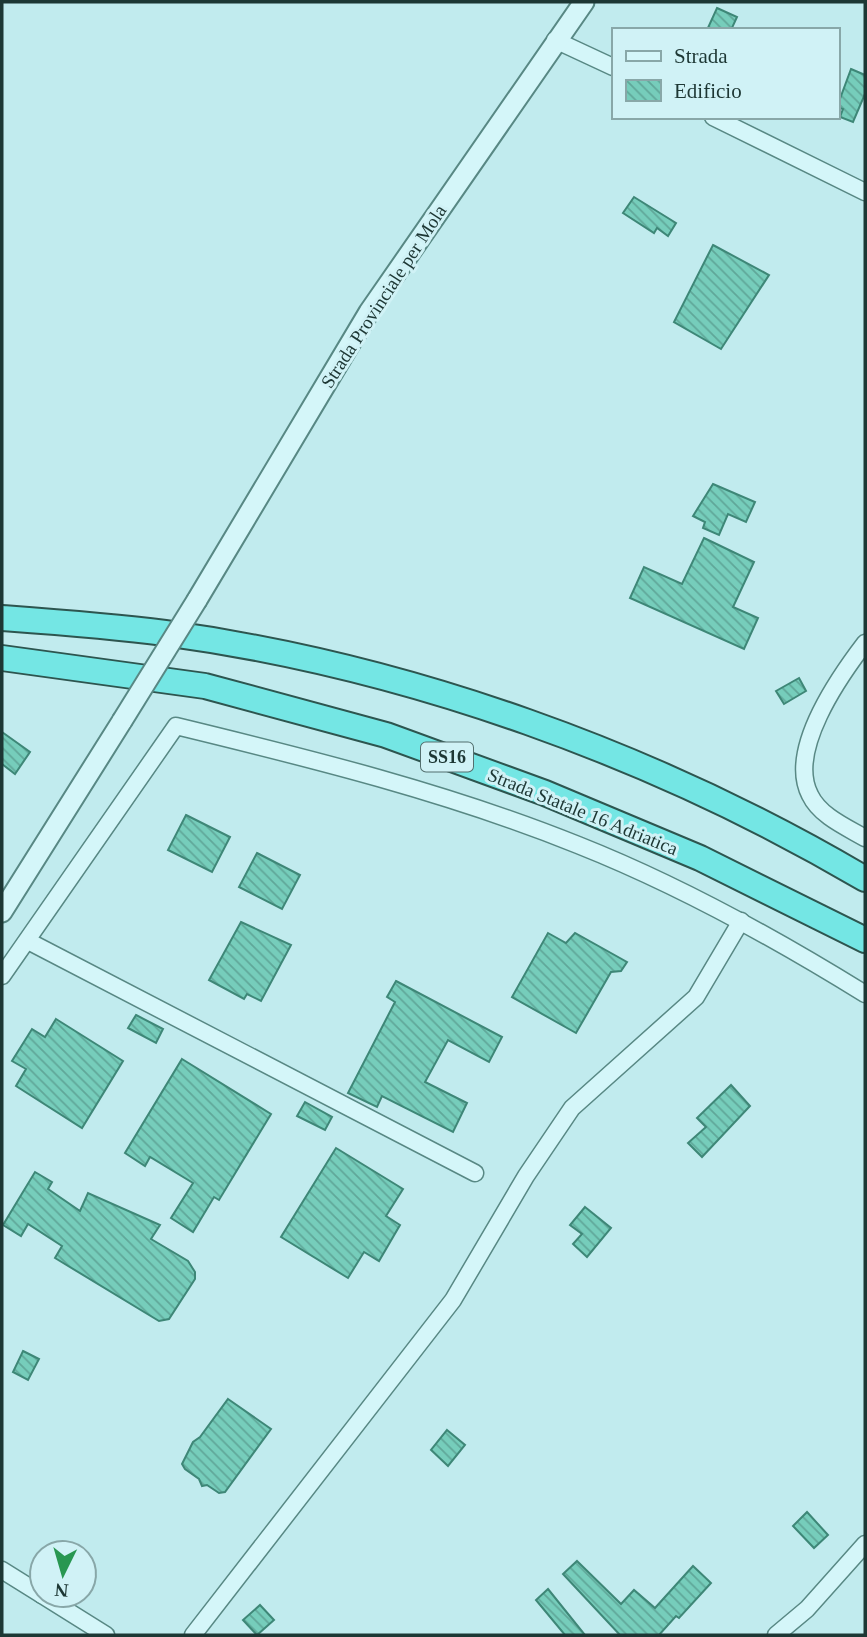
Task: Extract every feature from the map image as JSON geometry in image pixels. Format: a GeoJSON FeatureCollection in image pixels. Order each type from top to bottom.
{"type":"FeatureCollection","features":[{"type":"Feature","properties":{"kind":"highway"},"geometry":{"type":"LineString","coordinates":[[2,618],[167,633],[279,654],[470,703],[636,763],[724,802],[865,879]]}},
{"type":"Feature","properties":{"kind":"highway","name":"Strada Statale 16 Adriatica"},"geometry":{"type":"LineString","coordinates":[[2,658],[205,686],[386,735],[545,793],[700,858],[865,940]]}},
{"type":"Feature","properties":{"kind":"street","name":"Strada Provinciale per Mola"},"geometry":{"type":"LineString","coordinates":[[2,912],[197,600],[369,312],[555,40],[584,2]]}},
{"type":"Feature","properties":{"kind":"street"},"geometry":{"type":"LineString","coordinates":[[555,40],[612,67]]}},
{"type":"Feature","properties":{"kind":"street"},"geometry":{"type":"LineString","coordinates":[[717,119],[865,192]]}},
{"type":"Feature","properties":{"kind":"street"},"geometry":{"type":"LineString","coordinates":[[865,643],[822,706],[806,757],[804,780],[811,798],[828,816],[865,838]]}},
{"type":"Feature","properties":{"kind":"street"},"geometry":{"type":"LineString","coordinates":[[2,976],[176,726],[300,756],[479,809],[579,845],[741,921],[865,994]]}},
{"type":"Feature","properties":{"kind":"street"},"geometry":{"type":"LineString","coordinates":[[193,1635],[453,1300],[526,1176],[572,1108],[696,997],[741,921]]}},
{"type":"Feature","properties":{"kind":"street"},"geometry":{"type":"LineString","coordinates":[[28,941],[475,1173]]}},
{"type":"Feature","properties":{"kind":"street"},"geometry":{"type":"LineString","coordinates":[[776,1635],[807,1609],[865,1544]]}},
{"type":"Feature","properties":{"kind":"street"},"geometry":{"type":"LineString","coordinates":[[2,1570],[28,1586]]}},
{"type":"Feature","properties":{"kind":"street"},"geometry":{"type":"LineString","coordinates":[[64,1609],[106,1635]]}},
{"type":"Feature","properties":{"kind":"building"},"geometry":{"type":"Polygon","coordinates":[[[717,8],[737,17],[732,28],[708,28],[717,8]]]}},
{"type":"Feature","properties":{"kind":"building"},"geometry":{"type":"Polygon","coordinates":[[[851,69],[865,75],[865,94],[853,122],[840,117],[843,109],[839,108],[851,69]]]}},
{"type":"Feature","properties":{"kind":"building"},"geometry":{"type":"Polygon","coordinates":[[[634,197],[676,223],[668,236],[657,228],[654,233],[623,213],[634,197]]]}},
{"type":"Feature","properties":{"kind":"building"},"geometry":{"type":"Polygon","coordinates":[[[713,245],[769,275],[721,349],[674,322],[713,245]]]}},
{"type":"Feature","properties":{"kind":"building"},"geometry":{"type":"Polygon","coordinates":[[[713,484],[755,502],[746,522],[728,514],[719,535],[703,528],[705,522],[693,516],[713,484]]]}},
{"type":"Feature","properties":{"kind":"building"},"geometry":{"type":"Polygon","coordinates":[[[704,538],[754,562],[733,607],[758,618],[744,649],[630,598],[644,567],[682,584],[704,538]]]}},
{"type":"Feature","properties":{"kind":"building"},"geometry":{"type":"Polygon","coordinates":[[[799,678],[806,691],[784,704],[776,691],[799,678]]]}},
{"type":"Feature","properties":{"kind":"building"},"geometry":{"type":"Polygon","coordinates":[[[2,732],[30,752],[15,774],[2,764],[2,732]]]}},
{"type":"Feature","properties":{"kind":"building"},"geometry":{"type":"Polygon","coordinates":[[[186,815],[230,837],[212,872],[168,850],[186,815]]]}},
{"type":"Feature","properties":{"kind":"building"},"geometry":{"type":"Polygon","coordinates":[[[257,853],[300,875],[282,909],[239,887],[257,853]]]}},
{"type":"Feature","properties":{"kind":"building"},"geometry":{"type":"Polygon","coordinates":[[[241,922],[291,945],[261,1001],[247,994],[244,999],[209,980],[241,922]]]}},
{"type":"Feature","properties":{"kind":"building"},"geometry":{"type":"Polygon","coordinates":[[[548,933],[566,943],[575,933],[627,962],[621,971],[611,972],[576,1033],[512,997],[548,933]]]}},
{"type":"Feature","properties":{"kind":"building"},"geometry":{"type":"Polygon","coordinates":[[[396,981],[502,1037],[489,1062],[448,1040],[425,1082],[467,1103],[453,1132],[382,1096],[377,1107],[348,1093],[395,1002],[387,997],[396,981]]]}},
{"type":"Feature","properties":{"kind":"building"},"geometry":{"type":"Polygon","coordinates":[[[136,1015],[163,1029],[156,1043],[128,1028],[136,1015]]]}},
{"type":"Feature","properties":{"kind":"building"},"geometry":{"type":"Polygon","coordinates":[[[56,1019],[123,1061],[82,1128],[16,1086],[26,1069],[12,1061],[32,1029],[45,1037],[56,1019]]]}},
{"type":"Feature","properties":{"kind":"building"},"geometry":{"type":"Polygon","coordinates":[[[182,1059],[271,1114],[219,1200],[214,1197],[193,1232],[171,1218],[193,1183],[150,1157],[145,1166],[125,1153],[182,1059]]]}},
{"type":"Feature","properties":{"kind":"building"},"geometry":{"type":"Polygon","coordinates":[[[731,1085],[750,1106],[702,1157],[688,1143],[706,1127],[697,1118],[731,1085]]]}},
{"type":"Feature","properties":{"kind":"building"},"geometry":{"type":"Polygon","coordinates":[[[305,1102],[332,1117],[325,1130],[297,1116],[305,1102]]]}},
{"type":"Feature","properties":{"kind":"building"},"geometry":{"type":"Polygon","coordinates":[[[336,1148],[403,1189],[386,1216],[400,1225],[379,1261],[364,1252],[348,1278],[281,1237],[336,1148]]]}},
{"type":"Feature","properties":{"kind":"building"},"geometry":{"type":"Polygon","coordinates":[[[35,1172],[52,1182],[48,1189],[80,1211],[88,1193],[160,1225],[151,1239],[188,1261],[195,1272],[195,1279],[169,1319],[159,1321],[55,1258],[62,1246],[28,1224],[21,1236],[3,1225],[35,1172]]]}},
{"type":"Feature","properties":{"kind":"building"},"geometry":{"type":"Polygon","coordinates":[[[585,1207],[611,1228],[587,1257],[573,1244],[582,1234],[570,1225],[585,1207]]]}},
{"type":"Feature","properties":{"kind":"building"},"geometry":{"type":"Polygon","coordinates":[[[23,1351],[39,1359],[28,1380],[13,1372],[23,1351]]]}},
{"type":"Feature","properties":{"kind":"building"},"geometry":{"type":"Polygon","coordinates":[[[228,1399],[271,1429],[225,1492],[219,1493],[207,1485],[202,1486],[199,1479],[182,1464],[193,1442],[200,1437],[228,1399]]]}},
{"type":"Feature","properties":{"kind":"building"},"geometry":{"type":"Polygon","coordinates":[[[447,1430],[465,1445],[448,1466],[431,1450],[447,1430]]]}},
{"type":"Feature","properties":{"kind":"building"},"geometry":{"type":"Polygon","coordinates":[[[807,1512],[828,1535],[814,1548],[793,1526],[807,1512]]]}},
{"type":"Feature","properties":{"kind":"building"},"geometry":{"type":"Polygon","coordinates":[[[577,1561],[621,1604],[634,1590],[655,1608],[693,1566],[711,1583],[679,1618],[676,1616],[659,1635],[620,1635],[563,1574],[577,1561]]]}},
{"type":"Feature","properties":{"kind":"building"},"geometry":{"type":"Polygon","coordinates":[[[548,1589],[585,1635],[565,1635],[536,1600],[548,1589]]]}},
{"type":"Feature","properties":{"kind":"building"},"geometry":{"type":"Polygon","coordinates":[[[260,1605],[274,1620],[257,1635],[243,1620],[260,1605]]]}}]}
